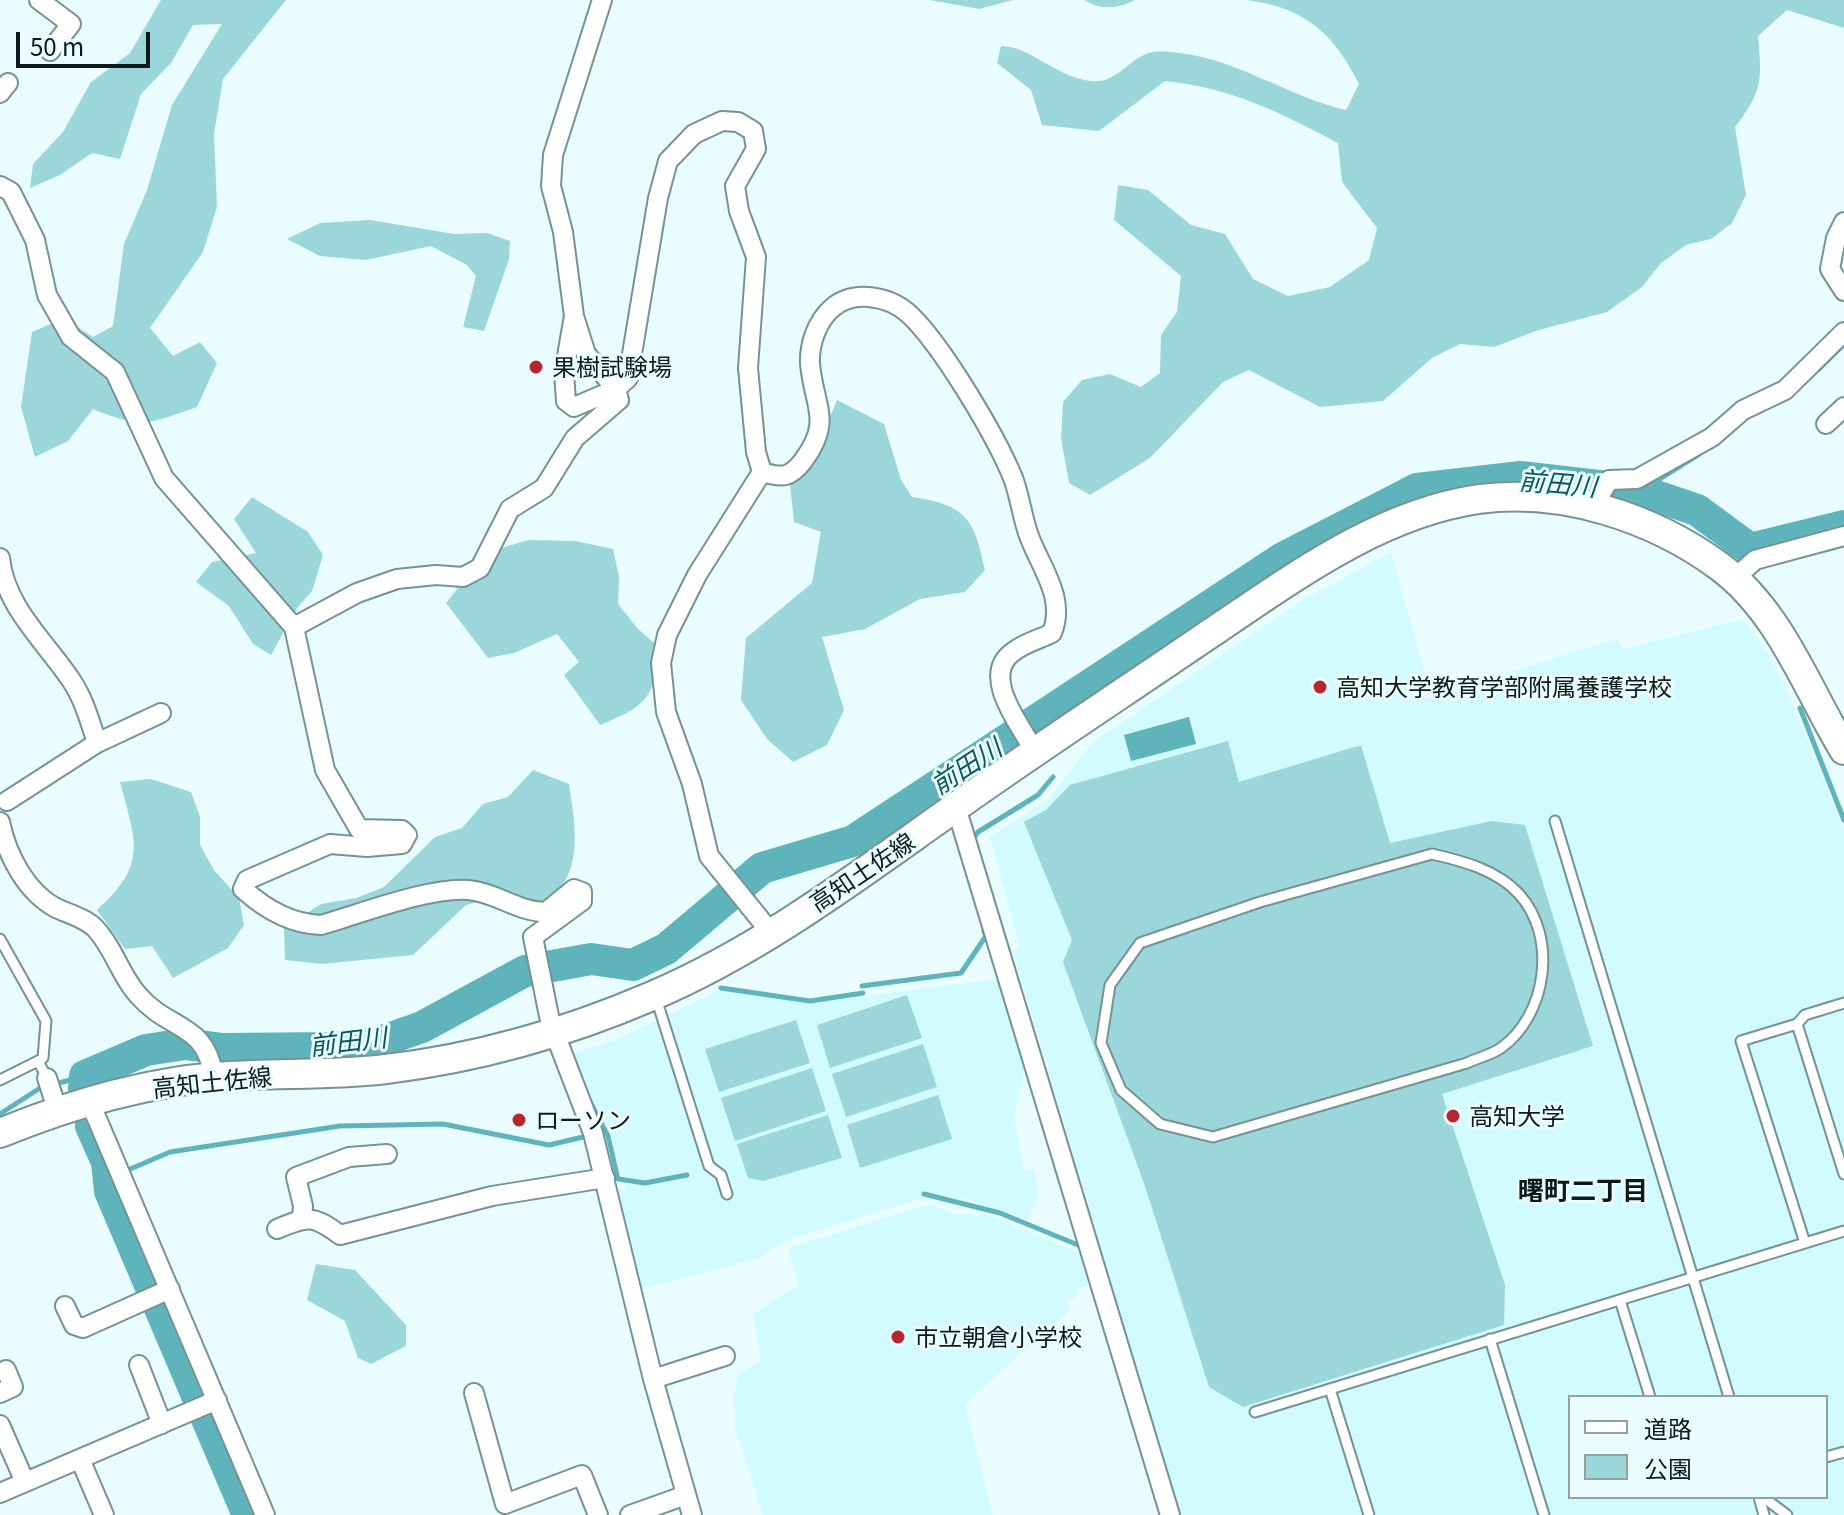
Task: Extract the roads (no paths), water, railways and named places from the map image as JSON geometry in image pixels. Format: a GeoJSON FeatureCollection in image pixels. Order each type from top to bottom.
{"type":"FeatureCollection","features":[{"type":"Feature","properties":{"kind":"main road","name":"高知土佐線"},"geometry":{"type":"LineString","coordinates":[[0,1133],[52,1093],[89,1100],[208,1057],[382,1070],[468,1057],[553,1034],[655,995],[772,934],[956,807],[1026,736],[1391,523],[1481,499],[1599,495],[1734,579],[1764,610],[1844,750]]}},
{"type":"Feature","properties":{"kind":"street"},"geometry":{"type":"LineString","coordinates":[[39,0],[71,24],[50,51]]}},
{"type":"Feature","properties":{"kind":"street"},"geometry":{"type":"LineString","coordinates":[[294,627],[357,593],[397,579],[436,575],[463,577],[480,568],[510,509],[544,488],[575,438],[619,400],[616,389],[586,354],[574,316],[563,232],[551,186],[553,155],[602,0]]}},
{"type":"Feature","properties":{"kind":"street"},"geometry":{"type":"LineString","coordinates":[[574,316],[564,373],[566,401],[574,407],[616,389],[628,378],[658,198],[668,161],[694,134],[722,121],[738,122],[753,131],[756,149],[735,186],[739,211],[756,257],[748,368],[756,452],[762,472],[697,575],[667,635],[661,663],[666,712],[692,784],[709,856],[772,934]]}},
{"type":"Feature","properties":{"kind":"street"},"geometry":{"type":"LineString","coordinates":[[0,186],[11,192],[35,240],[47,295],[71,337],[115,372],[164,478],[294,627],[325,770],[350,816],[359,829],[402,830],[407,835],[402,844],[367,847],[330,844],[247,880],[243,889],[259,903],[300,924],[321,925],[446,891],[470,890],[528,912],[546,912],[565,894],[574,889],[582,892],[582,901],[533,937],[540,977],[553,1034],[593,1133],[653,1379],[692,1515]]}},
{"type":"Feature","properties":{"kind":"street"},"geometry":{"type":"LineString","coordinates":[[1844,222],[1836,238],[1830,269],[1844,291]]}},
{"type":"Feature","properties":{"kind":"street"},"geometry":{"type":"LineString","coordinates":[[762,472],[781,478],[793,474],[817,442],[820,414],[810,362],[817,326],[834,307],[860,297],[884,298],[909,315],[948,366],[996,440],[1014,480],[1028,535],[1051,582],[1057,606],[1052,633],[1011,653],[1000,671],[1003,693],[1026,736]]}},
{"type":"Feature","properties":{"kind":"street"},"geometry":{"type":"LineString","coordinates":[[1599,495],[1637,479],[1712,437],[1743,410],[1785,390],[1844,332]]}},
{"type":"Feature","properties":{"kind":"street"},"geometry":{"type":"LineString","coordinates":[[1826,424],[1844,407]]}},
{"type":"Feature","properties":{"kind":"street"},"geometry":{"type":"LineString","coordinates":[[1734,579],[1755,560],[1844,536]]}},
{"type":"Feature","properties":{"kind":"street"},"geometry":{"type":"LineString","coordinates":[[0,558],[2,575],[14,604],[73,683],[97,743]]}},
{"type":"Feature","properties":{"kind":"street"},"geometry":{"type":"LineString","coordinates":[[2,830],[9,831],[4,794],[97,743],[161,713]]}},
{"type":"Feature","properties":{"kind":"street"},"geometry":{"type":"LineString","coordinates":[[956,807],[1170,1515]]}},
{"type":"Feature","properties":{"kind":"street"},"geometry":{"type":"LineString","coordinates":[[2,830],[33,891],[53,906],[91,924],[112,947],[136,994],[208,1057]]}},
{"type":"Feature","properties":{"kind":"street"},"geometry":{"type":"LineString","coordinates":[[89,1100],[160,1293],[265,1515]]}},
{"type":"Feature","properties":{"kind":"street"},"geometry":{"type":"LineString","coordinates":[[302,1218],[303,1206],[296,1177],[349,1157],[387,1154]]}},
{"type":"Feature","properties":{"kind":"street"},"geometry":{"type":"LineString","coordinates":[[277,1229],[302,1218],[319,1219],[340,1235],[492,1196],[605,1178]]}},
{"type":"Feature","properties":{"kind":"street"},"geometry":{"type":"LineString","coordinates":[[65,1306],[74,1325],[83,1328],[160,1293]]}},
{"type":"Feature","properties":{"kind":"street"},"geometry":{"type":"LineString","coordinates":[[653,1379],[725,1356]]}},
{"type":"Feature","properties":{"kind":"street"},"geometry":{"type":"LineString","coordinates":[[139,1365],[162,1424]]}},
{"type":"Feature","properties":{"kind":"street"},"geometry":{"type":"LineString","coordinates":[[0,1393],[13,1387],[6,1370]]}},
{"type":"Feature","properties":{"kind":"street"},"geometry":{"type":"LineString","coordinates":[[474,1393],[505,1504],[582,1475],[598,1515]]}},
{"type":"Feature","properties":{"kind":"street"},"geometry":{"type":"LineString","coordinates":[[0,1493],[213,1402]]}},
{"type":"Feature","properties":{"kind":"street"},"geometry":{"type":"LineString","coordinates":[[0,1425],[25,1482]]}},
{"type":"Feature","properties":{"kind":"street"},"geometry":{"type":"LineString","coordinates":[[80,1459],[104,1515]]}},
{"type":"Feature","properties":{"kind":"street"},"geometry":{"type":"LineString","coordinates":[[630,1515],[686,1495]]}},
{"type":"Feature","properties":{"kind":"lane"},"geometry":{"type":"LineString","coordinates":[[1555,821],[1728,1395]]}},
{"type":"Feature","properties":{"kind":"lane"},"geometry":{"type":"LineString","coordinates":[[1432,854],[1476,864],[1520,895],[1541,935],[1542,983],[1525,1021],[1501,1048],[1467,1063],[1213,1137],[1160,1124],[1121,1090],[1101,1043],[1110,985],[1140,943],[1190,924],[1432,854]]}},
{"type":"Feature","properties":{"kind":"lane"},"geometry":{"type":"LineString","coordinates":[[0,939],[46,1021],[43,1058],[0,1080]]}},
{"type":"Feature","properties":{"kind":"lane"},"geometry":{"type":"LineString","coordinates":[[655,995],[709,1166],[721,1175],[727,1194]]}},
{"type":"Feature","properties":{"kind":"lane"},"geometry":{"type":"LineString","coordinates":[[1805,1243],[1741,1041],[1797,1024],[1805,1015],[1844,1003]]}},
{"type":"Feature","properties":{"kind":"lane"},"geometry":{"type":"LineString","coordinates":[[1797,1024],[1844,1174]]}},
{"type":"Feature","properties":{"kind":"lane"},"geometry":{"type":"LineString","coordinates":[[38,1061],[52,1093]]}},
{"type":"Feature","properties":{"kind":"lane"},"geometry":{"type":"LineString","coordinates":[[1255,1412],[1844,1231]]}},
{"type":"Feature","properties":{"kind":"lane"},"geometry":{"type":"LineString","coordinates":[[1620,1300],[1649,1395]]}},
{"type":"Feature","properties":{"kind":"lane"},"geometry":{"type":"LineString","coordinates":[[1490,1339],[1544,1515]]}},
{"type":"Feature","properties":{"kind":"lane"},"geometry":{"type":"LineString","coordinates":[[1330,1389],[1369,1515]]}},
{"type":"Feature","properties":{"kind":"lane"},"geometry":{"type":"LineString","coordinates":[[1764,1499],[1786,1513]]}},
{"type":"Feature","properties":{"kind":"waterway"},"geometry":{"type":"LineString","coordinates":[[1819,369],[1844,344]]}},
{"type":"Feature","properties":{"kind":"waterway"},"geometry":{"type":"LineString","coordinates":[[1641,491],[1698,455]]}},
{"type":"Feature","properties":{"kind":"waterway","name":"前田川"},"geometry":{"type":"LineString","coordinates":[[84,1088],[85,1076],[146,1050],[185,1044],[223,1049],[330,1048],[377,1043],[422,1027],[525,971],[591,959],[633,965],[666,949],[762,868],[853,841],[1281,559],[1417,489],[1521,477],[1641,491],[1697,510],[1750,549],[1844,526]]}},
{"type":"Feature","properties":{"kind":"waterway"},"geometry":{"type":"LineString","coordinates":[[1800,708],[1844,820]]}},
{"type":"Feature","properties":{"kind":"waterway"},"geometry":{"type":"LineString","coordinates":[[973,839],[978,832],[1038,795],[1053,777]]}},
{"type":"Feature","properties":{"kind":"waterway"},"geometry":{"type":"LineString","coordinates":[[862,986],[961,973],[986,936],[984,931]]}},
{"type":"Feature","properties":{"kind":"waterway"},"geometry":{"type":"LineString","coordinates":[[721,988],[810,1001],[863,993]]}},
{"type":"Feature","properties":{"kind":"waterway"},"geometry":{"type":"LineString","coordinates":[[0,1114],[40,1088],[85,1076]]}},
{"type":"Feature","properties":{"kind":"waterway"},"geometry":{"type":"LineString","coordinates":[[589,1100],[608,1136],[618,1179],[645,1183],[687,1175]]}},
{"type":"Feature","properties":{"kind":"waterway"},"geometry":{"type":"LineString","coordinates":[[128,1170],[170,1152],[340,1126],[443,1124],[549,1145],[583,1137]]}},
{"type":"Feature","properties":{"kind":"waterway","name":"前田川"},"geometry":{"type":"LineString","coordinates":[[91,1126],[107,1162],[110,1191],[248,1515]]}},
{"type":"Feature","properties":{"kind":"waterway"},"geometry":{"type":"LineString","coordinates":[[924,1194],[1000,1213],[1078,1245]]}},
{"type":"Feature","properties":{"kind":"place","name":"果樹試験場"},"geometry":{"type":"Point","coordinates":[536,367]}},
{"type":"Feature","properties":{"kind":"place","name":"高知大学教育学部附属養護学校"},"geometry":{"type":"Point","coordinates":[1320,687]}},
{"type":"Feature","properties":{"kind":"place","name":"高知大学"},"geometry":{"type":"Point","coordinates":[1453,1116]}},
{"type":"Feature","properties":{"kind":"place","name":"ローソン"},"geometry":{"type":"Point","coordinates":[519,1120]}},
{"type":"Feature","properties":{"kind":"place","name":"市立朝倉小学校"},"geometry":{"type":"Point","coordinates":[898,1337]}},
{"type":"Feature","properties":{"kind":"district","name":"曙町二丁目"},"geometry":{"type":"Point","coordinates":[1583,1190]}}]}
